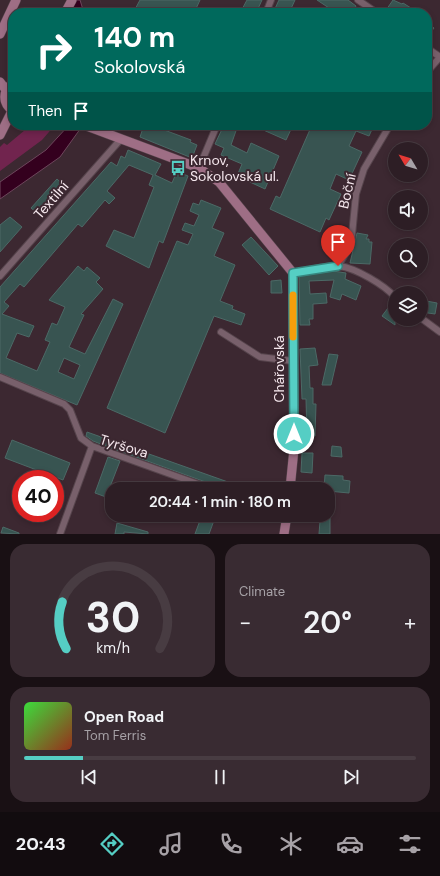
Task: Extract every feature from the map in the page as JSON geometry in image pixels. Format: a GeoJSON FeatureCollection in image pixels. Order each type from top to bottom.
{"type":"FeatureCollection","features":[{"type":"Feature","properties":{"kind":"street"},"geometry":{"type":"LineString","coordinates":[[358,0],[370,8]]}},
{"type":"Feature","properties":{"kind":"street"},"geometry":{"type":"LineString","coordinates":[[0,34],[8,17]]}},
{"type":"Feature","properties":{"kind":"street"},"geometry":{"type":"LineString","coordinates":[[432,66],[440,57]]}},
{"type":"Feature","properties":{"kind":"street"},"geometry":{"type":"LineString","coordinates":[[0,82],[6,90],[6,104],[8,106]]}},
{"type":"Feature","properties":{"kind":"street"},"geometry":{"type":"LineString","coordinates":[[0,135],[8,120]]}},
{"type":"Feature","properties":{"kind":"street"},"geometry":{"type":"LineString","coordinates":[[98,130],[199,168],[219,182],[293,273],[338,266],[362,274],[388,291]]}},
{"type":"Feature","properties":{"kind":"street"},"geometry":{"type":"LineString","coordinates":[[199,168],[215,130]]}},
{"type":"Feature","properties":{"kind":"street","name":"Boční"},"geometry":{"type":"LineString","coordinates":[[338,266],[350,245],[356,194],[364,169],[387,130]]}},
{"type":"Feature","properties":{"kind":"street","name":"Textilní"},"geometry":{"type":"LineString","coordinates":[[0,276],[121,139]]}},
{"type":"Feature","properties":{"kind":"street","name":"Chářovská"},"geometry":{"type":"LineString","coordinates":[[291,482],[294,448],[293,273]]}},
{"type":"Feature","properties":{"kind":"street"},"geometry":{"type":"LineString","coordinates":[[428,323],[440,332]]}},
{"type":"Feature","properties":{"kind":"street"},"geometry":{"type":"LineString","coordinates":[[221,332],[260,357],[293,360]]}},
{"type":"Feature","properties":{"kind":"street"},"geometry":{"type":"LineString","coordinates":[[0,377],[64,404],[70,410],[81,438],[92,446]]}},
{"type":"Feature","properties":{"kind":"street","name":"Tyršova"},"geometry":{"type":"LineString","coordinates":[[60,534],[92,446],[192,482]]}},
{"type":"Feature","properties":{"kind":"street"},"geometry":{"type":"LineString","coordinates":[[284,534],[285,522]]}},
{"type":"Feature","properties":{"kind":"shaded area"},"geometry":{"type":"Polygon","coordinates":[[[67,0],[80,0],[82,8],[69,8],[67,0]]]}},
{"type":"Feature","properties":{"kind":"shaded area"},"geometry":{"type":"Polygon","coordinates":[[[25,130],[51,130],[42,140],[0,171],[0,147],[4,143],[7,145],[25,130]]]}},
{"type":"Feature","properties":{"kind":"shaded area"},"geometry":{"type":"Polygon","coordinates":[[[64,130],[79,130],[60,157],[0,199],[0,182],[46,150],[64,130]]]}},
{"type":"Feature","properties":{"kind":"building"},"geometry":{"type":"Polygon","coordinates":[[[140,0],[200,0],[196,8],[136,8],[140,0]]]}},
{"type":"Feature","properties":{"kind":"building"},"geometry":{"type":"Polygon","coordinates":[[[247,0],[262,0],[258,8],[243,8],[247,0]]]}},
{"type":"Feature","properties":{"kind":"building"},"geometry":{"type":"Polygon","coordinates":[[[279,0],[295,0],[291,8],[275,8],[279,0]]]}},
{"type":"Feature","properties":{"kind":"building"},"geometry":{"type":"Polygon","coordinates":[[[317,0],[348,0],[356,6],[355,8],[329,8],[317,0]]]}},
{"type":"Feature","properties":{"kind":"building"},"geometry":{"type":"Polygon","coordinates":[[[393,0],[402,4],[403,3],[411,8],[387,8],[393,0]]]}},
{"type":"Feature","properties":{"kind":"building"},"geometry":{"type":"Polygon","coordinates":[[[142,130],[164,130],[191,140],[190,142],[197,145],[192,158],[140,137],[142,130]]]}},
{"type":"Feature","properties":{"kind":"building"},"geometry":{"type":"Polygon","coordinates":[[[222,130],[236,130],[231,145],[247,153],[251,143],[279,156],[265,189],[237,176],[242,164],[221,155],[224,148],[215,144],[222,130]]]}},
{"type":"Feature","properties":{"kind":"building"},"geometry":{"type":"Polygon","coordinates":[[[263,130],[291,130],[286,140],[263,130]]]}},
{"type":"Feature","properties":{"kind":"building"},"geometry":{"type":"Polygon","coordinates":[[[310,130],[372,130],[369,136],[356,131],[349,146],[362,152],[349,180],[336,174],[330,189],[341,194],[329,220],[326,218],[320,232],[270,209],[276,196],[280,198],[310,130]]]}},
{"type":"Feature","properties":{"kind":"building"},"geometry":{"type":"Polygon","coordinates":[[[128,150],[161,164],[155,175],[172,183],[177,171],[188,176],[163,243],[159,241],[149,268],[106,246],[114,230],[134,238],[154,187],[149,185],[153,175],[129,165],[107,191],[115,198],[109,204],[105,200],[82,227],[78,224],[24,287],[20,284],[4,302],[9,306],[2,314],[34,326],[29,337],[17,333],[6,358],[37,371],[50,342],[45,340],[52,323],[57,325],[65,307],[49,300],[78,266],[84,271],[87,267],[100,278],[96,282],[103,289],[81,314],[84,315],[69,347],[85,354],[113,299],[123,304],[77,405],[0,373],[0,287],[111,162],[117,166],[121,156],[125,158],[128,150]],[[64,358],[58,372],[74,379],[80,365],[64,358]]]}},
{"type":"Feature","properties":{"kind":"building"},"geometry":{"type":"Polygon","coordinates":[[[57,179],[68,189],[42,217],[31,208],[57,179]]]}},
{"type":"Feature","properties":{"kind":"building"},"geometry":{"type":"Polygon","coordinates":[[[201,200],[221,208],[212,228],[224,233],[214,256],[235,265],[220,301],[233,306],[232,309],[245,314],[241,325],[214,316],[165,433],[107,408],[177,241],[188,245],[193,234],[182,230],[185,223],[194,226],[199,215],[190,211],[193,203],[199,205],[201,200]]]}},
{"type":"Feature","properties":{"kind":"building"},"geometry":{"type":"Polygon","coordinates":[[[10,217],[22,227],[0,252],[0,225],[10,217]]]}},
{"type":"Feature","properties":{"kind":"building"},"geometry":{"type":"Polygon","coordinates":[[[357,233],[368,235],[366,239],[369,239],[369,242],[372,242],[370,264],[350,263],[357,233]]]}},
{"type":"Feature","properties":{"kind":"building"},"geometry":{"type":"Polygon","coordinates":[[[251,237],[278,266],[269,275],[242,245],[251,237]]]}},
{"type":"Feature","properties":{"kind":"building"},"geometry":{"type":"Polygon","coordinates":[[[333,271],[346,273],[345,279],[361,286],[356,300],[342,294],[340,300],[330,297],[334,280],[309,281],[310,294],[326,293],[327,303],[313,304],[313,319],[309,319],[310,325],[300,325],[299,276],[333,271]]]}},
{"type":"Feature","properties":{"kind":"building"},"geometry":{"type":"Polygon","coordinates":[[[281,280],[282,293],[271,293],[271,281],[281,280]]]}},
{"type":"Feature","properties":{"kind":"building"},"geometry":{"type":"Polygon","coordinates":[[[428,301],[437,303],[435,314],[428,313],[428,301]]]}},
{"type":"Feature","properties":{"kind":"building"},"geometry":{"type":"Polygon","coordinates":[[[388,308],[388,320],[382,316],[388,308]]]}},
{"type":"Feature","properties":{"kind":"building"},"geometry":{"type":"Polygon","coordinates":[[[315,348],[318,365],[309,366],[310,388],[313,388],[313,404],[316,404],[315,436],[307,436],[306,399],[302,399],[300,349],[315,348]]]}},
{"type":"Feature","properties":{"kind":"building"},"geometry":{"type":"Polygon","coordinates":[[[329,354],[338,355],[331,385],[322,385],[329,354]]]}},
{"type":"Feature","properties":{"kind":"building"},"geometry":{"type":"Polygon","coordinates":[[[87,432],[228,482],[206,482],[111,448],[93,441],[86,436],[87,432]]]}},
{"type":"Feature","properties":{"kind":"building"},"geometry":{"type":"Polygon","coordinates":[[[12,440],[70,463],[64,478],[64,470],[37,470],[5,458],[12,440]]]}},
{"type":"Feature","properties":{"kind":"building"},"geometry":{"type":"Polygon","coordinates":[[[332,446],[341,447],[342,457],[331,456],[332,446]]]}},
{"type":"Feature","properties":{"kind":"building"},"geometry":{"type":"Polygon","coordinates":[[[302,453],[313,453],[312,473],[301,472],[302,453]]]}},
{"type":"Feature","properties":{"kind":"building"},"geometry":{"type":"Polygon","coordinates":[[[108,457],[120,461],[112,482],[105,482],[105,497],[95,493],[108,457]]]}},
{"type":"Feature","properties":{"kind":"building"},"geometry":{"type":"Polygon","coordinates":[[[325,475],[343,476],[343,480],[350,481],[349,493],[335,492],[335,482],[324,482],[325,475]]]}},
{"type":"Feature","properties":{"kind":"building"},"geometry":{"type":"Polygon","coordinates":[[[199,522],[213,522],[209,534],[195,534],[199,522]]]}},
{"type":"Feature","properties":{"kind":"building"},"geometry":{"type":"Polygon","coordinates":[[[320,522],[330,522],[330,534],[319,534],[320,522]]]}},
{"type":"Feature","properties":{"kind":"building"},"geometry":{"type":"Polygon","coordinates":[[[117,523],[148,532],[148,534],[124,532],[124,534],[115,534],[117,523]]]}},
{"type":"Feature","properties":{"kind":"building"},"geometry":{"type":"Polygon","coordinates":[[[3,527],[19,533],[19,534],[1,533],[3,527]]]}},
{"type":"Feature","properties":{"kind":"slow traffic"},"geometry":{"type":"LineString","coordinates":[[293,295],[293,337]]}},
{"type":"Feature","properties":{"kind":"place","name":"Krnov, Sokolovská ul."},"geometry":{"type":"Point","coordinates":[178,168]}},
{"type":"Feature","properties":{"kind":"route"},"geometry":{"type":"LineString","coordinates":[[294,434],[293,273],[338,266]]}}]}
